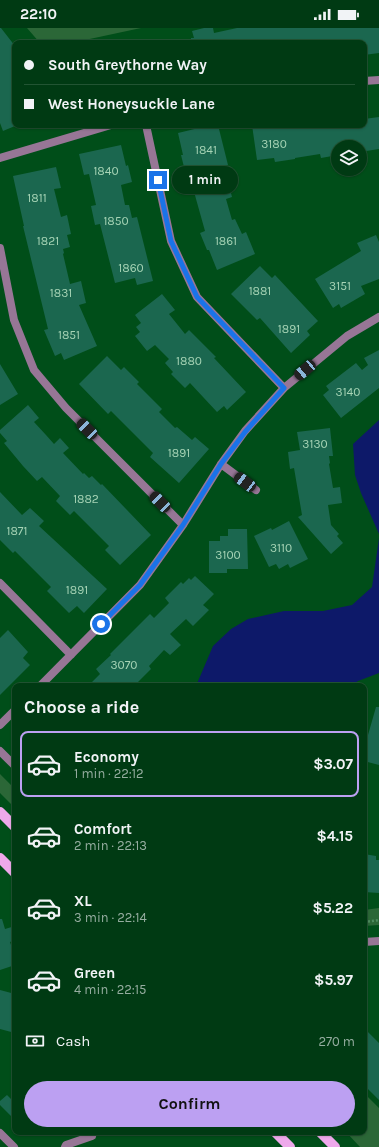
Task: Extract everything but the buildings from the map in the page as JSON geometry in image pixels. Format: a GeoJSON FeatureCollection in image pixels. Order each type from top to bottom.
{"type":"FeatureCollection","features":[{"type":"Feature","properties":{"kind":"main road"},"geometry":{"type":"LineString","coordinates":[[0,812],[12,824]]}},
{"type":"Feature","properties":{"kind":"main road"},"geometry":{"type":"LineString","coordinates":[[0,858],[12,870]]}},
{"type":"Feature","properties":{"kind":"main road"},"geometry":{"type":"LineString","coordinates":[[278,1135],[290,1147]]}},
{"type":"Feature","properties":{"kind":"main road"},"geometry":{"type":"LineString","coordinates":[[323,1135],[335,1147]]}},
{"type":"Feature","properties":{"kind":"street"},"geometry":{"type":"LineString","coordinates":[[367,81],[379,80]]}},
{"type":"Feature","properties":{"kind":"street"},"geometry":{"type":"LineString","coordinates":[[0,158],[101,128]]}},
{"type":"Feature","properties":{"kind":"street"},"geometry":{"type":"LineString","coordinates":[[147,128],[171,241],[197,297],[284,388]]}},
{"type":"Feature","properties":{"kind":"street"},"geometry":{"type":"LineString","coordinates":[[0,248],[14,320],[34,370],[66,408],[183,525]]}},
{"type":"Feature","properties":{"kind":"street"},"geometry":{"type":"LineString","coordinates":[[43,683],[140,585],[183,525],[221,464],[245,432],[284,388],[347,336],[379,317]]}},
{"type":"Feature","properties":{"kind":"street"},"geometry":{"type":"LineString","coordinates":[[221,464],[256,490]]}},
{"type":"Feature","properties":{"kind":"street"},"geometry":{"type":"LineString","coordinates":[[0,583],[71,655]]}},
{"type":"Feature","properties":{"kind":"street"},"geometry":{"type":"LineString","coordinates":[[0,725],[12,713]]}},
{"type":"Feature","properties":{"kind":"street"},"geometry":{"type":"LineString","coordinates":[[0,751],[12,763]]}},
{"type":"Feature","properties":{"kind":"street"},"geometry":{"type":"LineString","coordinates":[[367,942],[379,941]]}},
{"type":"Feature","properties":{"kind":"street"},"geometry":{"type":"LineString","coordinates":[[0,1133],[14,1147]]}},
{"type":"Feature","properties":{"kind":"street"},"geometry":{"type":"LineString","coordinates":[[65,1147],[66,1145],[92,1136]]}},
{"type":"Feature","properties":{"kind":"path"},"geometry":{"type":"LineString","coordinates":[[367,922],[379,920]]}},
{"type":"Feature","properties":{"kind":"green space"},"geometry":{"type":"Polygon","coordinates":[[[27,28],[141,28],[85,40],[37,40],[27,28]]]}},
{"type":"Feature","properties":{"kind":"green space"},"geometry":{"type":"Polygon","coordinates":[[[0,774],[12,786],[12,805],[0,793],[0,774]]]}},
{"type":"Feature","properties":{"kind":"green space"},"geometry":{"type":"Polygon","coordinates":[[[379,908],[379,925],[367,926],[367,910],[379,908]]]}},
{"type":"Feature","properties":{"kind":"green space"},"geometry":{"type":"Polygon","coordinates":[[[367,1096],[379,1108],[379,1147],[360,1147],[349,1135],[367,1135],[367,1096]]]}},
{"type":"Feature","properties":{"kind":"shaded area"},"geometry":{"type":"Polygon","coordinates":[[[379,420],[379,534],[361,493],[355,475],[353,444],[379,420]]]}},
{"type":"Feature","properties":{"kind":"shaded area"},"geometry":{"type":"Polygon","coordinates":[[[379,538],[379,673],[355,683],[197,683],[213,646],[231,629],[248,619],[284,611],[323,611],[352,605],[372,587],[379,538]]]}},
{"type":"Feature","properties":{"kind":"route"},"geometry":{"type":"LineString","coordinates":[[101,624],[140,585],[183,525],[221,464],[245,432],[284,388],[197,297],[171,241],[158,180]]}}]}
